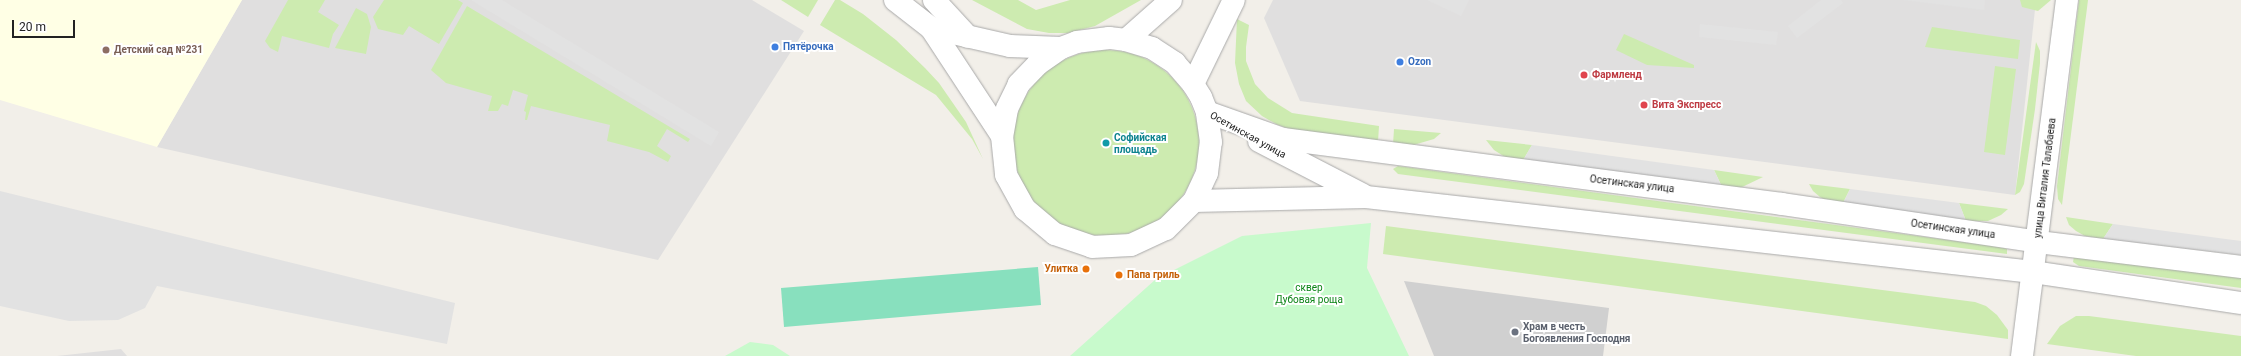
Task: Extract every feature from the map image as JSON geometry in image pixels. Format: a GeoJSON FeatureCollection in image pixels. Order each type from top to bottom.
{"type":"FeatureCollection","features":[{"type":"Feature","properties":{"kind":"street"},"geometry":{"type":"LineString","coordinates":[[895,0],[931,28],[1002,136]]}},
{"type":"Feature","properties":{"kind":"street"},"geometry":{"type":"LineString","coordinates":[[934,0],[968,37]]}},
{"type":"Feature","properties":{"kind":"street"},"geometry":{"type":"LineString","coordinates":[[1126,40],[1171,0]]}},
{"type":"Feature","properties":{"kind":"street"},"geometry":{"type":"LineString","coordinates":[[1193,84],[1234,0]]}},
{"type":"Feature","properties":{"kind":"street","name":"улица Виталия Талабаева"},"geometry":{"type":"LineString","coordinates":[[2022,356],[2038,242],[2067,0]]}},
{"type":"Feature","properties":{"kind":"street"},"geometry":{"type":"LineString","coordinates":[[931,28],[1010,46],[1061,48],[1093,39],[1126,40],[1158,52],[1175,63],[1193,84],[1207,112],[1211,142],[1207,173],[1194,201],[1166,229],[1131,245],[1092,247],[1055,234],[1025,209],[1006,175],[1002,136],[1007,109],[1020,84],[1038,64],[1061,48]]}},
{"type":"Feature","properties":{"kind":"street","name":"Осетинская улица"},"geometry":{"type":"LineString","coordinates":[[1207,112],[1283,139],[1782,204],[2038,242],[2241,267]]}},
{"type":"Feature","properties":{"kind":"street","name":"Осетинская улица"},"geometry":{"type":"LineString","coordinates":[[1207,112],[1284,155],[1366,196]]}},
{"type":"Feature","properties":{"kind":"street","name":"Осетинская улица"},"geometry":{"type":"LineString","coordinates":[[1194,201],[1366,196],[2033,272],[2241,303]]}},
{"type":"Feature","properties":{"kind":"shaded area","name":"Детский сад №231"},"geometry":{"type":"Polygon","coordinates":[[[0,0],[242,0],[157,147],[0,100],[0,0]]]}},
{"type":"Feature","properties":{"kind":"shaded area"},"geometry":{"type":"Polygon","coordinates":[[[242,0],[752,0],[804,31],[658,260],[157,147],[242,0]]]}},
{"type":"Feature","properties":{"kind":"shaded area"},"geometry":{"type":"Polygon","coordinates":[[[471,0],[502,0],[719,132],[711,146],[471,0]]]}},
{"type":"Feature","properties":{"kind":"shaded area"},"geometry":{"type":"Polygon","coordinates":[[[1273,0],[2036,0],[2015,195],[1300,101],[1264,18],[1273,0]]]}},
{"type":"Feature","properties":{"kind":"shaded area"},"geometry":{"type":"Polygon","coordinates":[[[1427,0],[1469,0],[1461,16],[1427,0]]]}},
{"type":"Feature","properties":{"kind":"shaded area"},"geometry":{"type":"Polygon","coordinates":[[[1821,0],[1841,0],[1843,3],[1797,38],[1788,26],[1821,0]]]}},
{"type":"Feature","properties":{"kind":"shaded area"},"geometry":{"type":"Polygon","coordinates":[[[1904,0],[1985,0],[1984,10],[1904,0]]]}},
{"type":"Feature","properties":{"kind":"shaded area"},"geometry":{"type":"Polygon","coordinates":[[[1700,24],[1778,32],[1776,45],[1699,37],[1700,24]]]}},
{"type":"Feature","properties":{"kind":"shaded area"},"geometry":{"type":"Polygon","coordinates":[[[1532,145],[1714,170],[1723,189],[1522,162],[1532,145]]]}},
{"type":"Feature","properties":{"kind":"shaded area"},"geometry":{"type":"Polygon","coordinates":[[[1850,189],[1959,203],[1966,221],[1842,205],[1850,189]]]}},
{"type":"Feature","properties":{"kind":"shaded area"},"geometry":{"type":"Polygon","coordinates":[[[0,191],[455,303],[447,344],[157,286],[145,308],[118,320],[69,321],[0,306],[0,191]]]}},
{"type":"Feature","properties":{"kind":"shaded area"},"geometry":{"type":"Polygon","coordinates":[[[2113,224],[2241,241],[2241,255],[2103,239],[2113,224]]]}},
{"type":"Feature","properties":{"kind":"shaded area","name":"Храм в честь Богоявления Господня"},"geometry":{"type":"Polygon","coordinates":[[[1404,281],[1609,308],[1603,356],[1434,356],[1404,281]]]}},
{"type":"Feature","properties":{"kind":"shaded area"},"geometry":{"type":"Polygon","coordinates":[[[121,349],[127,356],[57,356],[121,349]]]}},
{"type":"Feature","properties":{"kind":"green space"},"geometry":{"type":"Polygon","coordinates":[[[288,0],[325,0],[318,12],[339,25],[333,34],[329,48],[282,36],[278,52],[270,48],[265,41],[288,0]]]}},
{"type":"Feature","properties":{"kind":"green space"},"geometry":{"type":"Polygon","coordinates":[[[384,0],[458,0],[463,3],[439,44],[409,26],[403,35],[378,29],[373,17],[384,0]]]}},
{"type":"Feature","properties":{"kind":"green space"},"geometry":{"type":"Polygon","coordinates":[[[781,0],[818,0],[808,17],[781,0]]]}},
{"type":"Feature","properties":{"kind":"green space"},"geometry":{"type":"Polygon","coordinates":[[[835,0],[840,0],[863,14],[896,40],[939,83],[966,122],[983,159],[972,139],[936,95],[820,25],[835,0]]]}},
{"type":"Feature","properties":{"kind":"green space"},"geometry":{"type":"Polygon","coordinates":[[[972,0],[1018,0],[1036,10],[1070,0],[1141,0],[1095,26],[1068,33],[1049,33],[1027,29],[972,0]]]}},
{"type":"Feature","properties":{"kind":"green space"},"geometry":{"type":"Polygon","coordinates":[[[2020,0],[2051,0],[2038,11],[2022,7],[2020,0]]]}},
{"type":"Feature","properties":{"kind":"green space"},"geometry":{"type":"Polygon","coordinates":[[[2079,0],[2088,0],[2062,205],[2058,199],[2057,186],[2079,0]]]}},
{"type":"Feature","properties":{"kind":"green space"},"geometry":{"type":"Polygon","coordinates":[[[467,6],[690,139],[688,142],[667,129],[657,146],[671,156],[668,162],[649,152],[607,141],[610,125],[531,106],[527,120],[525,120],[526,112],[524,111],[528,95],[513,90],[508,106],[502,104],[498,111],[488,111],[492,96],[446,83],[431,70],[467,6]]]}},
{"type":"Feature","properties":{"kind":"green space"},"geometry":{"type":"Polygon","coordinates":[[[356,8],[367,14],[371,27],[366,54],[335,48],[356,8]]]}},
{"type":"Feature","properties":{"kind":"green space"},"geometry":{"type":"Polygon","coordinates":[[[1237,19],[1249,25],[1246,61],[1255,84],[1268,98],[1292,113],[1379,126],[1378,142],[1298,132],[1278,125],[1262,116],[1246,101],[1239,84],[1235,63],[1237,19]]]}},
{"type":"Feature","properties":{"kind":"green space"},"geometry":{"type":"Polygon","coordinates":[[[1932,27],[2020,40],[2018,59],[1925,47],[1932,27]]]}},
{"type":"Feature","properties":{"kind":"green space"},"geometry":{"type":"Polygon","coordinates":[[[1624,34],[1694,65],[1694,68],[1647,65],[1616,50],[1624,34]]]}},
{"type":"Feature","properties":{"kind":"green space"},"geometry":{"type":"Polygon","coordinates":[[[2036,42],[2040,51],[2040,63],[2035,109],[2024,184],[2020,192],[2015,195],[2036,42]]]}},
{"type":"Feature","properties":{"kind":"green space","name":"Софийская площадь"},"geometry":{"type":"Polygon","coordinates":[[[1106,50],[1124,52],[1142,57],[1158,66],[1172,77],[1183,91],[1192,107],[1197,125],[1199,143],[1197,161],[1192,179],[1183,195],[1172,209],[1158,220],[1142,229],[1124,234],[1106,236],[1088,234],[1070,229],[1054,220],[1040,209],[1029,195],[1020,179],[1015,161],[1013,143],[1015,125],[1020,107],[1029,91],[1040,77],[1054,66],[1070,57],[1088,52],[1106,50]]]}},
{"type":"Feature","properties":{"kind":"green space"},"geometry":{"type":"Polygon","coordinates":[[[1995,66],[2016,69],[2005,155],[1984,152],[1995,66]]]}},
{"type":"Feature","properties":{"kind":"green space"},"geometry":{"type":"Polygon","coordinates":[[[1394,129],[1441,133],[1434,139],[1410,146],[1393,144],[1394,129]]]}},
{"type":"Feature","properties":{"kind":"green space"},"geometry":{"type":"Polygon","coordinates":[[[1486,140],[1532,145],[1522,162],[1505,157],[1494,150],[1486,140]]]}},
{"type":"Feature","properties":{"kind":"green space"},"geometry":{"type":"Polygon","coordinates":[[[1398,166],[2000,247],[2007,249],[2007,254],[1398,174],[1393,169],[1398,166]]]}},
{"type":"Feature","properties":{"kind":"green space"},"geometry":{"type":"Polygon","coordinates":[[[1714,170],[1763,177],[1738,189],[1723,189],[1714,170]]]}},
{"type":"Feature","properties":{"kind":"green space"},"geometry":{"type":"Polygon","coordinates":[[[1809,184],[1850,189],[1842,205],[1831,203],[1820,197],[1813,191],[1809,184]]]}},
{"type":"Feature","properties":{"kind":"green space"},"geometry":{"type":"Polygon","coordinates":[[[1959,203],[2008,209],[2001,215],[1988,221],[1966,221],[1959,203]]]}},
{"type":"Feature","properties":{"kind":"green space"},"geometry":{"type":"Polygon","coordinates":[[[2066,217],[2113,224],[2103,239],[2085,236],[2076,231],[2069,225],[2066,217]]]}},
{"type":"Feature","properties":{"kind":"green space","name":"сквер Дубовая роща"},"geometry":{"type":"Polygon","coordinates":[[[1371,223],[1367,268],[1409,356],[1070,356],[1156,279],[1242,236],[1371,223]]]}},
{"type":"Feature","properties":{"kind":"green space"},"geometry":{"type":"Polygon","coordinates":[[[1386,226],[1975,302],[1986,306],[1997,315],[2008,330],[2008,339],[1383,254],[1386,226]]]}},
{"type":"Feature","properties":{"kind":"green space"},"geometry":{"type":"Polygon","coordinates":[[[2074,256],[2241,278],[2241,288],[2079,266],[2073,262],[2074,256]]]}},
{"type":"Feature","properties":{"kind":"green space"},"geometry":{"type":"Polygon","coordinates":[[[1038,267],[1041,305],[784,327],[781,288],[1038,267]]]}},
{"type":"Feature","properties":{"kind":"green space"},"geometry":{"type":"Polygon","coordinates":[[[2076,316],[2089,316],[2241,336],[2241,356],[2136,356],[2047,344],[2060,326],[2076,316]]]}},
{"type":"Feature","properties":{"kind":"green space"},"geometry":{"type":"Polygon","coordinates":[[[750,342],[773,345],[790,356],[725,356],[750,342]]]}},
{"type":"Feature","properties":{"kind":"place","name":"Пятёрочка"},"geometry":{"type":"Point","coordinates":[775,47]}},
{"type":"Feature","properties":{"kind":"place","name":"Детский сад №231"},"geometry":{"type":"Point","coordinates":[106,50]}},
{"type":"Feature","properties":{"kind":"place","name":"Ozon"},"geometry":{"type":"Point","coordinates":[1400,62]}},
{"type":"Feature","properties":{"kind":"place","name":"Фармленд"},"geometry":{"type":"Point","coordinates":[1584,75]}},
{"type":"Feature","properties":{"kind":"place","name":"Вита Экспресс"},"geometry":{"type":"Point","coordinates":[1644,105]}},
{"type":"Feature","properties":{"kind":"place","name":"Софийская площадь"},"geometry":{"type":"Point","coordinates":[1106,143]}},
{"type":"Feature","properties":{"kind":"place","name":"Улитка"},"geometry":{"type":"Point","coordinates":[1086,269]}},
{"type":"Feature","properties":{"kind":"place","name":"Папа гриль"},"geometry":{"type":"Point","coordinates":[1119,275]}},
{"type":"Feature","properties":{"kind":"place","name":"Храм в честь Богоявления Господня"},"geometry":{"type":"Point","coordinates":[1515,332]}}]}
